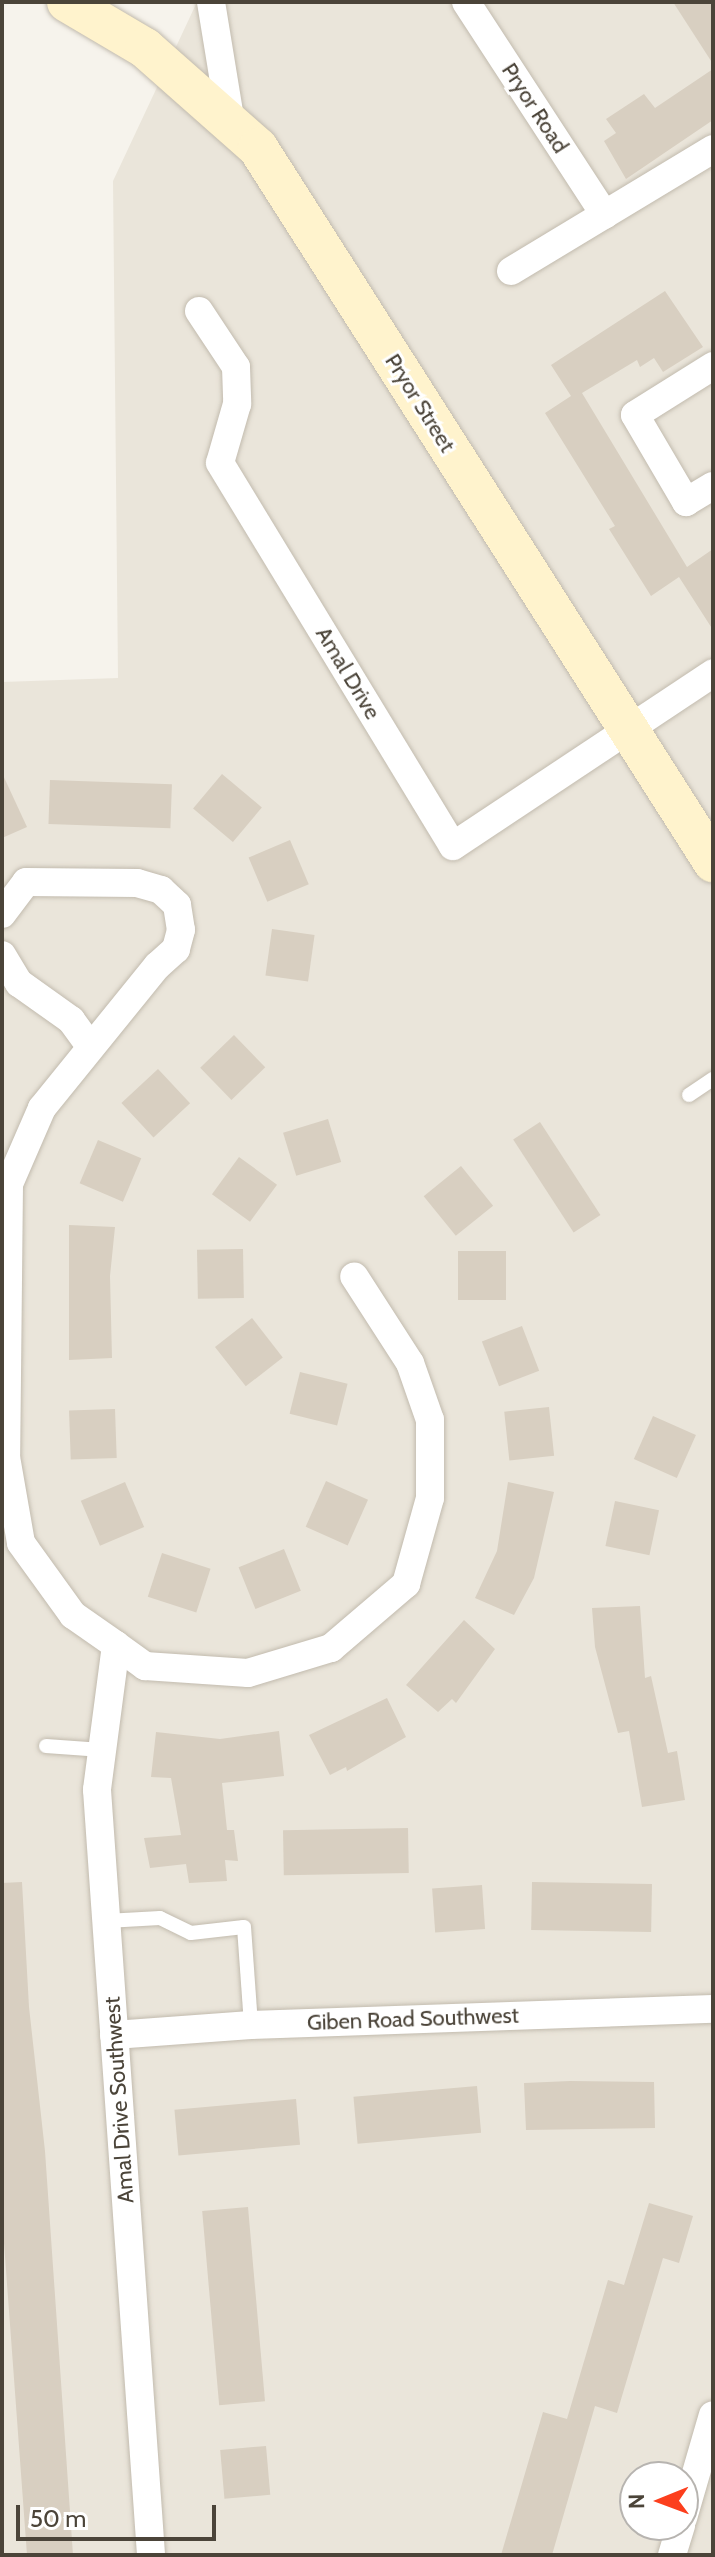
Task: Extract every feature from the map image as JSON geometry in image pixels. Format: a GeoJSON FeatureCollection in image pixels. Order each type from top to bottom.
{"type":"FeatureCollection","features":[{"type":"Feature","properties":{"kind":"main road","name":"Pryor Street"},"geometry":{"type":"LineString","coordinates":[[67,2],[145,48],[230,118],[258,148],[713,862]]}},
{"type":"Feature","properties":{"kind":"street"},"geometry":{"type":"LineString","coordinates":[[211,2],[230,118]]}},
{"type":"Feature","properties":{"kind":"street","name":"Pryor Road"},"geometry":{"type":"LineString","coordinates":[[466,2],[605,215]]}},
{"type":"Feature","properties":{"kind":"street"},"geometry":{"type":"LineString","coordinates":[[511,271],[713,149]]}},
{"type":"Feature","properties":{"kind":"street","name":"Amal Drive"},"geometry":{"type":"LineString","coordinates":[[199,311],[236,367],[237,404],[220,463],[453,846],[627,729]]}},
{"type":"Feature","properties":{"kind":"street"},"geometry":{"type":"LineString","coordinates":[[713,366],[635,415],[686,502],[713,486]]}},
{"type":"Feature","properties":{"kind":"street"},"geometry":{"type":"LineString","coordinates":[[627,729],[713,673]]}},
{"type":"Feature","properties":{"kind":"street"},"geometry":{"type":"LineString","coordinates":[[2,914],[26,882],[137,883],[161,890],[177,905],[181,930],[176,949],[90,1046],[42,1108],[9,1184],[6,1457],[21,1543],[73,1615],[145,1666],[248,1673],[331,1648],[406,1584],[430,1498],[430,1420],[410,1363],[354,1276]]}},
{"type":"Feature","properties":{"kind":"street"},"geometry":{"type":"LineString","coordinates":[[2,955],[19,983],[71,1020],[90,1046]]}},
{"type":"Feature","properties":{"kind":"street","name":"Amal Drive Southwest"},"geometry":{"type":"LineString","coordinates":[[116,1645],[97,1790],[151,2555]]}},
{"type":"Feature","properties":{"kind":"street","name":"Giben Road Southwest"},"geometry":{"type":"LineString","coordinates":[[114,2035],[251,2025],[713,2009]]}},
{"type":"Feature","properties":{"kind":"street"},"geometry":{"type":"LineString","coordinates":[[699,2466],[712,2423]]}},
{"type":"Feature","properties":{"kind":"lane"},"geometry":{"type":"LineString","coordinates":[[689,1095],[713,1079]]}},
{"type":"Feature","properties":{"kind":"lane"},"geometry":{"type":"LineString","coordinates":[[46,1746],[102,1750]]}},
{"type":"Feature","properties":{"kind":"lane"},"geometry":{"type":"LineString","coordinates":[[106,1921],[160,1918],[191,1933],[244,1927],[251,2025]]}},
{"type":"Feature","properties":{"kind":"shaded area"},"geometry":{"type":"Polygon","coordinates":[[[197,2],[713,2],[713,2555],[2,2555],[2,682],[118,678],[113,181],[197,2]]]}},
{"type":"Feature","properties":{"kind":"building"},"geometry":{"type":"Polygon","coordinates":[[[673,2],[713,2],[713,64],[673,2]]]}},
{"type":"Feature","properties":{"kind":"building"},"geometry":{"type":"Polygon","coordinates":[[[713,69],[713,120],[626,179],[604,141],[616,133],[606,119],[644,94],[655,108],[713,69]]]}},
{"type":"Feature","properties":{"kind":"building"},"geometry":{"type":"Polygon","coordinates":[[[665,291],[703,347],[663,372],[654,358],[640,367],[637,360],[582,393],[687,567],[713,549],[713,630],[679,577],[651,596],[609,529],[615,526],[545,413],[571,396],[551,365],[665,291]]]}},
{"type":"Feature","properties":{"kind":"building"},"geometry":{"type":"Polygon","coordinates":[[[2,773],[27,827],[2,838],[2,773]]]}},
{"type":"Feature","properties":{"kind":"building"},"geometry":{"type":"Polygon","coordinates":[[[222,774],[262,807],[233,842],[193,808],[222,774]]]}},
{"type":"Feature","properties":{"kind":"building"},"geometry":{"type":"Polygon","coordinates":[[[50,780],[172,784],[170,828],[48,824],[50,780]]]}},
{"type":"Feature","properties":{"kind":"building"},"geometry":{"type":"Polygon","coordinates":[[[290,840],[309,884],[267,902],[249,858],[290,840]]]}},
{"type":"Feature","properties":{"kind":"building"},"geometry":{"type":"Polygon","coordinates":[[[272,929],[315,935],[308,982],[265,976],[272,929]]]}},
{"type":"Feature","properties":{"kind":"building"},"geometry":{"type":"Polygon","coordinates":[[[234,1035],[265,1067],[231,1100],[200,1068],[234,1035]]]}},
{"type":"Feature","properties":{"kind":"building"},"geometry":{"type":"Polygon","coordinates":[[[158,1069],[190,1103],[153,1137],[121,1103],[158,1069]]]}},
{"type":"Feature","properties":{"kind":"building"},"geometry":{"type":"Polygon","coordinates":[[[328,1119],[341,1162],[296,1176],[283,1133],[328,1119]]]}},
{"type":"Feature","properties":{"kind":"building"},"geometry":{"type":"Polygon","coordinates":[[[540,1122],[600,1215],[574,1233],[513,1139],[540,1122]]]}},
{"type":"Feature","properties":{"kind":"building"},"geometry":{"type":"Polygon","coordinates":[[[98,1140],[141,1158],[123,1202],[80,1183],[98,1140]]]}},
{"type":"Feature","properties":{"kind":"building"},"geometry":{"type":"Polygon","coordinates":[[[239,1157],[277,1185],[250,1222],[212,1194],[239,1157]]]}},
{"type":"Feature","properties":{"kind":"building"},"geometry":{"type":"Polygon","coordinates":[[[461,1166],[493,1206],[456,1236],[424,1196],[461,1166]]]}},
{"type":"Feature","properties":{"kind":"building"},"geometry":{"type":"Polygon","coordinates":[[[69,1225],[115,1227],[110,1276],[112,1358],[69,1360],[69,1225]]]}},
{"type":"Feature","properties":{"kind":"building"},"geometry":{"type":"Polygon","coordinates":[[[243,1249],[244,1298],[198,1299],[197,1250],[243,1249]]]}},
{"type":"Feature","properties":{"kind":"building"},"geometry":{"type":"Polygon","coordinates":[[[458,1251],[506,1251],[506,1300],[458,1300],[458,1251]]]}},
{"type":"Feature","properties":{"kind":"building"},"geometry":{"type":"Polygon","coordinates":[[[252,1318],[283,1357],[246,1386],[215,1347],[252,1318]]]}},
{"type":"Feature","properties":{"kind":"building"},"geometry":{"type":"Polygon","coordinates":[[[522,1326],[539,1371],[499,1386],[482,1341],[522,1326]]]}},
{"type":"Feature","properties":{"kind":"building"},"geometry":{"type":"Polygon","coordinates":[[[300,1372],[348,1384],[337,1426],[290,1414],[300,1372]]]}},
{"type":"Feature","properties":{"kind":"building"},"geometry":{"type":"Polygon","coordinates":[[[549,1407],[554,1456],[509,1460],[504,1412],[549,1407]]]}},
{"type":"Feature","properties":{"kind":"building"},"geometry":{"type":"Polygon","coordinates":[[[115,1409],[117,1458],[71,1460],[69,1411],[115,1409]]]}},
{"type":"Feature","properties":{"kind":"building"},"geometry":{"type":"Polygon","coordinates":[[[653,1416],[696,1435],[677,1478],[634,1459],[653,1416]]]}},
{"type":"Feature","properties":{"kind":"building"},"geometry":{"type":"Polygon","coordinates":[[[326,1481],[368,1500],[348,1545],[306,1527],[326,1481]]]}},
{"type":"Feature","properties":{"kind":"building"},"geometry":{"type":"Polygon","coordinates":[[[125,1482],[144,1527],[100,1546],[81,1501],[125,1482]]]}},
{"type":"Feature","properties":{"kind":"building"},"geometry":{"type":"Polygon","coordinates":[[[508,1482],[554,1492],[534,1578],[514,1615],[475,1598],[497,1551],[508,1482]]]}},
{"type":"Feature","properties":{"kind":"building"},"geometry":{"type":"Polygon","coordinates":[[[615,1501],[659,1510],[649,1555],[605,1546],[615,1501]]]}},
{"type":"Feature","properties":{"kind":"building"},"geometry":{"type":"Polygon","coordinates":[[[284,1549],[301,1591],[255,1609],[239,1567],[284,1549]]]}},
{"type":"Feature","properties":{"kind":"building"},"geometry":{"type":"Polygon","coordinates":[[[162,1553],[211,1569],[196,1613],[148,1597],[162,1553]]]}},
{"type":"Feature","properties":{"kind":"building"},"geometry":{"type":"Polygon","coordinates":[[[640,1606],[645,1678],[651,1676],[668,1753],[677,1751],[685,1800],[642,1807],[629,1731],[618,1733],[595,1647],[592,1608],[640,1606]]]}},
{"type":"Feature","properties":{"kind":"building"},"geometry":{"type":"Polygon","coordinates":[[[464,1620],[495,1649],[456,1703],[452,1699],[438,1712],[406,1685],[464,1620]]]}},
{"type":"Feature","properties":{"kind":"building"},"geometry":{"type":"Polygon","coordinates":[[[387,1698],[406,1737],[347,1771],[346,1767],[330,1775],[309,1735],[387,1698]]]}},
{"type":"Feature","properties":{"kind":"building"},"geometry":{"type":"Polygon","coordinates":[[[279,1731],[284,1776],[222,1783],[227,1830],[234,1830],[238,1861],[225,1860],[227,1881],[189,1883],[186,1864],[150,1868],[144,1838],[181,1835],[171,1778],[151,1777],[156,1732],[220,1739],[279,1731]]]}},
{"type":"Feature","properties":{"kind":"building"},"geometry":{"type":"Polygon","coordinates":[[[408,1828],[409,1873],[284,1875],[283,1830],[408,1828]]]}},
{"type":"Feature","properties":{"kind":"building"},"geometry":{"type":"Polygon","coordinates":[[[22,1882],[29,2007],[45,2151],[73,2555],[27,2555],[2,2216],[2,1883],[22,1882]]]}},
{"type":"Feature","properties":{"kind":"building"},"geometry":{"type":"Polygon","coordinates":[[[532,1882],[652,1884],[651,1932],[531,1930],[532,1882]]]}},
{"type":"Feature","properties":{"kind":"building"},"geometry":{"type":"Polygon","coordinates":[[[482,1885],[485,1929],[435,1932],[432,1888],[482,1885]]]}},
{"type":"Feature","properties":{"kind":"building"},"geometry":{"type":"Polygon","coordinates":[[[654,2082],[655,2128],[526,2130],[524,2083],[654,2082]]]}},
{"type":"Feature","properties":{"kind":"building"},"geometry":{"type":"Polygon","coordinates":[[[477,2086],[481,2133],[358,2144],[353,2097],[477,2086]]]}},
{"type":"Feature","properties":{"kind":"building"},"geometry":{"type":"Polygon","coordinates":[[[296,2099],[300,2145],[178,2155],[174,2110],[296,2099]]]}},
{"type":"Feature","properties":{"kind":"building"},"geometry":{"type":"Polygon","coordinates":[[[649,2203],[693,2216],[679,2263],[663,2258],[617,2413],[595,2406],[552,2555],[501,2555],[543,2412],[567,2419],[608,2280],[624,2285],[649,2203]]]}},
{"type":"Feature","properties":{"kind":"building"},"geometry":{"type":"Polygon","coordinates":[[[248,2207],[265,2401],[219,2405],[202,2211],[248,2207]]]}},
{"type":"Feature","properties":{"kind":"building"},"geometry":{"type":"Polygon","coordinates":[[[266,2446],[270,2495],[224,2499],[220,2450],[266,2446]]]}}]}
